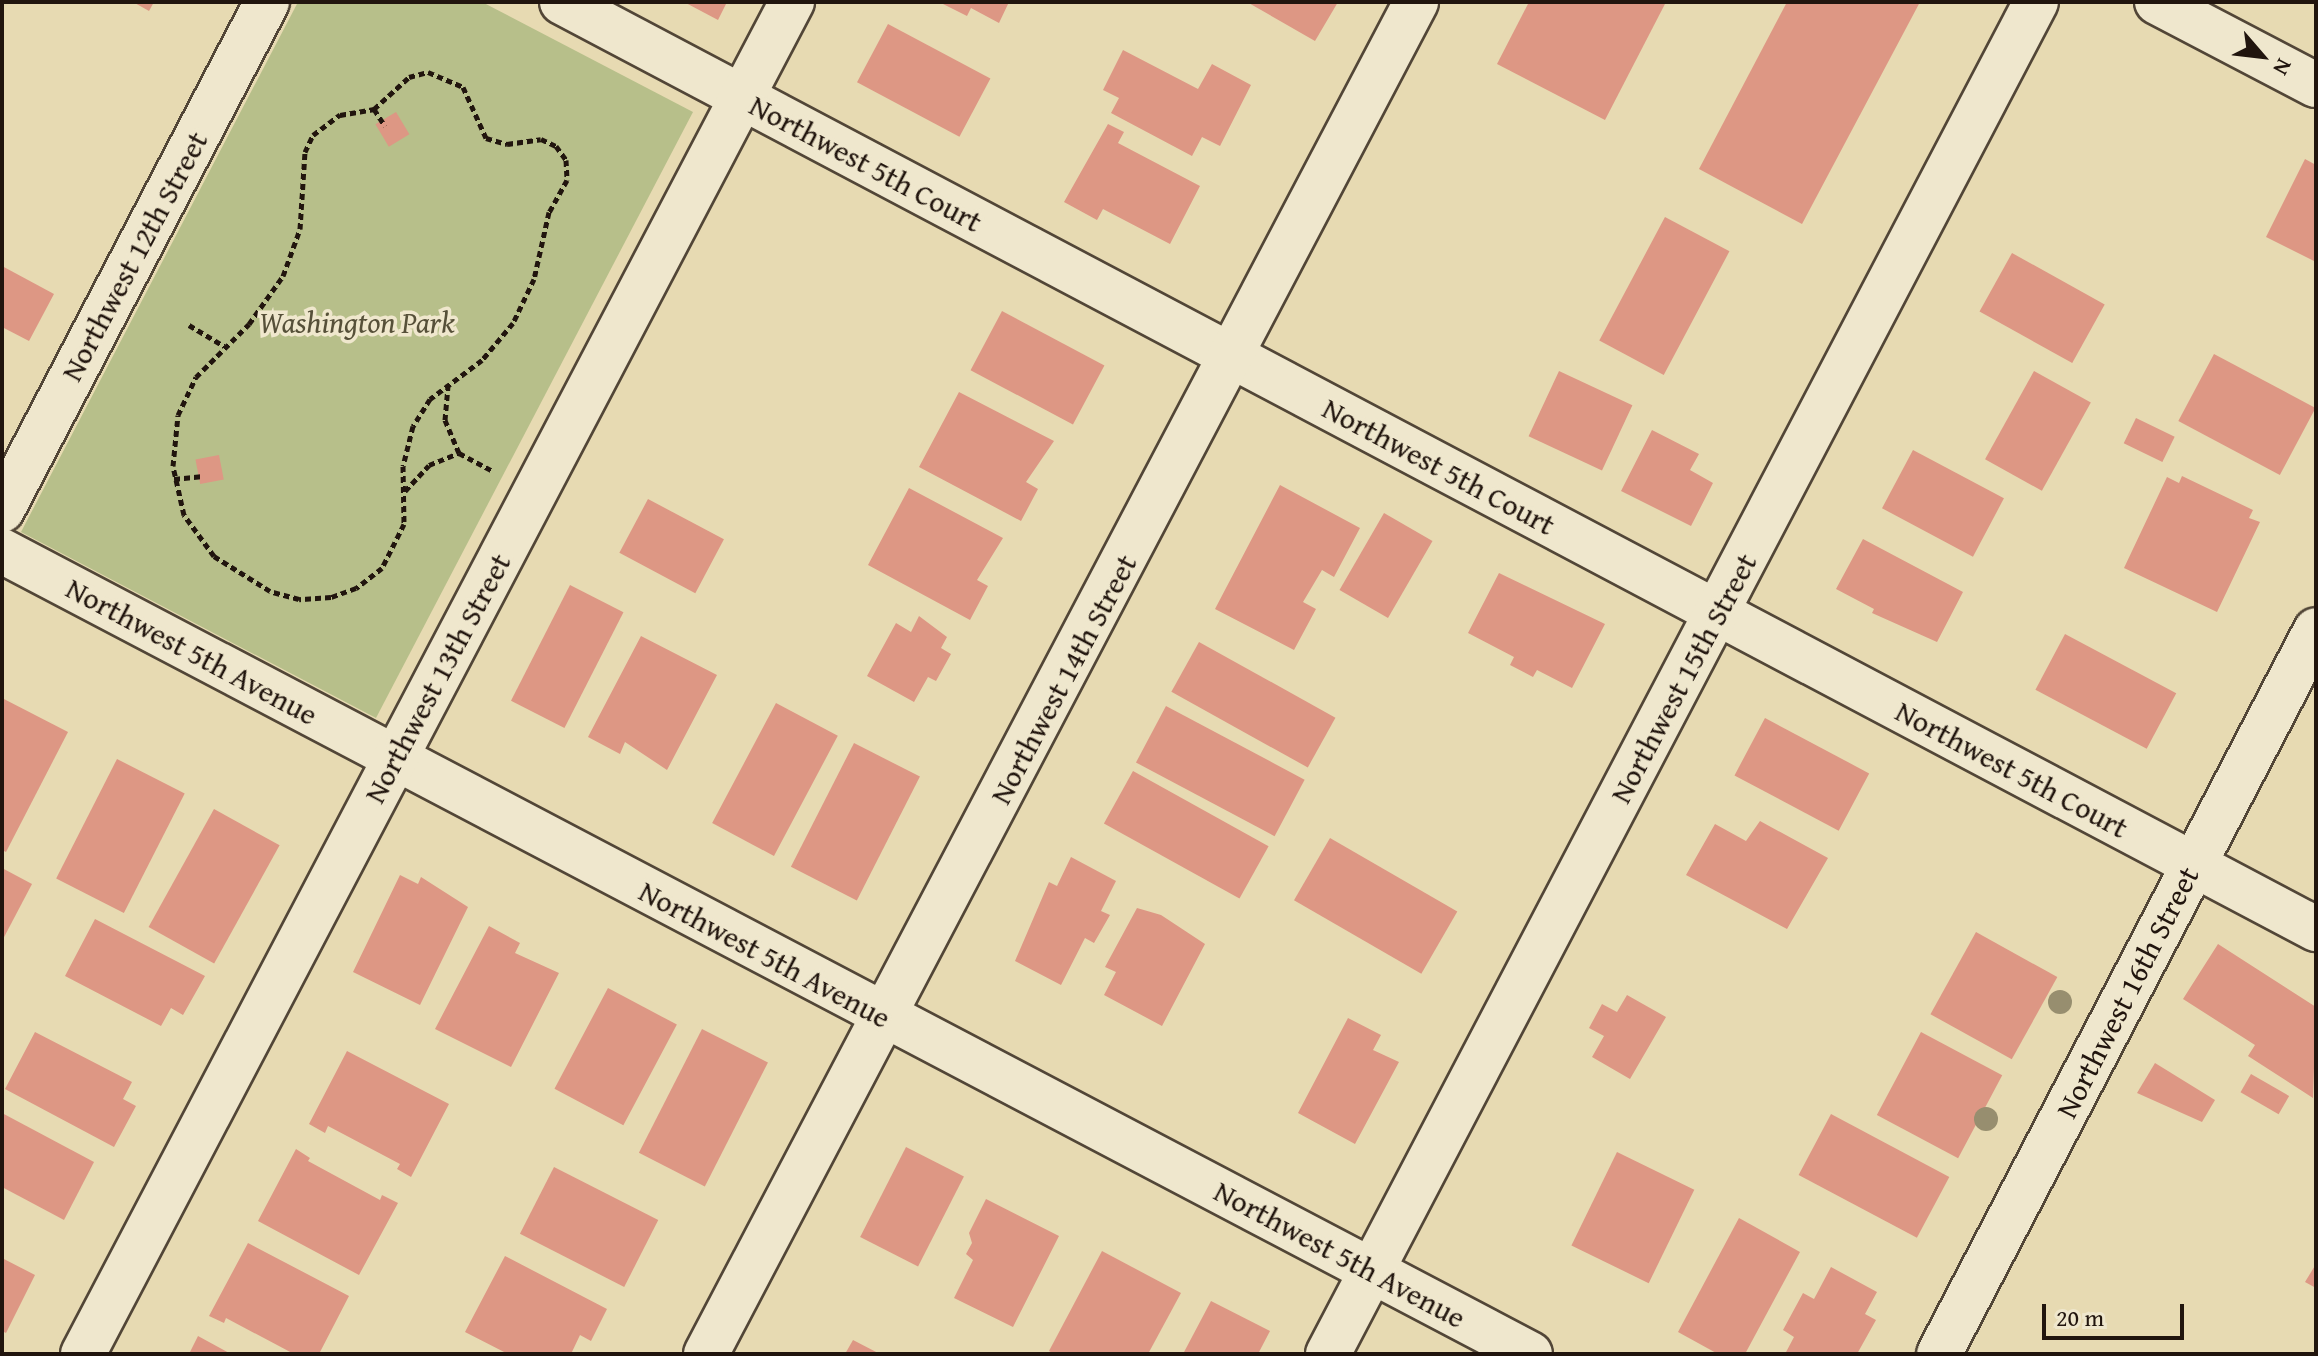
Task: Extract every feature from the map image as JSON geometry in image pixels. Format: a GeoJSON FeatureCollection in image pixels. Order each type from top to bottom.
{"type":"FeatureCollection","features":[{"type":"Feature","properties":{"kind":"street","name":"Northwest 12th Street"},"geometry":{"type":"LineString","coordinates":[[2,510],[267,2]]}},
{"type":"Feature","properties":{"kind":"street","name":"Northwest 5th Court"},"geometry":{"type":"LineString","coordinates":[[562,2],[2316,929]]}},
{"type":"Feature","properties":{"kind":"street","name":"Northwest 13th Street"},"geometry":{"type":"LineString","coordinates":[[83,1354],[792,2]]}},
{"type":"Feature","properties":{"kind":"street","name":"Northwest 14th Street"},"geometry":{"type":"LineString","coordinates":[[706,1354],[1233,358],[1416,2]]}},
{"type":"Feature","properties":{"kind":"street","name":"Northwest 15th Street"},"geometry":{"type":"LineString","coordinates":[[1328,1354],[2036,2]]}},
{"type":"Feature","properties":{"kind":"street"},"geometry":{"type":"LineString","coordinates":[[2157,2],[2316,85]]}},
{"type":"Feature","properties":{"kind":"street","name":"Northwest 5th Avenue"},"geometry":{"type":"LineString","coordinates":[[2,551],[1530,1354]]}},
{"type":"Feature","properties":{"kind":"street","name":"Northwest 16th Street"},"geometry":{"type":"LineString","coordinates":[[1939,1354],[2316,630]]}},
{"type":"Feature","properties":{"kind":"path"},"geometry":{"type":"LineString","coordinates":[[438,73],[463,87],[486,138],[507,144],[541,139],[556,146],[566,160],[567,180],[549,212],[534,279],[521,308],[482,360],[424,406],[408,436],[404,524],[374,576],[343,593],[299,599],[257,587],[214,556],[184,515],[174,479],[173,445],[182,404],[196,377],[224,346],[261,310],[287,268],[303,213],[305,152],[313,135],[340,115],[374,109],[409,77],[438,73]]}},
{"type":"Feature","properties":{"kind":"path"},"geometry":{"type":"LineString","coordinates":[[374,109],[385,126]]}},
{"type":"Feature","properties":{"kind":"path"},"geometry":{"type":"LineString","coordinates":[[189,325],[224,346]]}},
{"type":"Feature","properties":{"kind":"path"},"geometry":{"type":"LineString","coordinates":[[448,384],[445,420],[459,453],[497,473]]}},
{"type":"Feature","properties":{"kind":"path"},"geometry":{"type":"LineString","coordinates":[[404,492],[429,465],[459,453]]}},
{"type":"Feature","properties":{"kind":"path"},"geometry":{"type":"LineString","coordinates":[[174,479],[201,476]]}},
{"type":"Feature","properties":{"kind":"green space","name":"Washington Park"},"geometry":{"type":"Polygon","coordinates":[[[298,2],[482,2],[693,112],[376,718],[21,532],[298,2]]]}},
{"type":"Feature","properties":{"kind":"building"},"geometry":{"type":"Polygon","coordinates":[[[133,2],[154,2],[149,11],[133,2]]]}},
{"type":"Feature","properties":{"kind":"building"},"geometry":{"type":"Polygon","coordinates":[[[684,2],[727,2],[718,20],[684,2]]]}},
{"type":"Feature","properties":{"kind":"building"},"geometry":{"type":"Polygon","coordinates":[[[939,2],[1009,2],[999,23],[971,8],[967,16],[939,2]]]}},
{"type":"Feature","properties":{"kind":"building"},"geometry":{"type":"Polygon","coordinates":[[[1247,2],[1338,2],[1315,41],[1247,2]]]}},
{"type":"Feature","properties":{"kind":"building"},"geometry":{"type":"Polygon","coordinates":[[[1529,2],[1666,2],[1605,120],[1497,64],[1529,2]]]}},
{"type":"Feature","properties":{"kind":"building"},"geometry":{"type":"Polygon","coordinates":[[[1787,2],[1920,2],[1802,224],[1699,169],[1787,2]]]}},
{"type":"Feature","properties":{"kind":"building"},"geometry":{"type":"Polygon","coordinates":[[[888,24],[990,78],[959,137],[857,82],[888,24]]]}},
{"type":"Feature","properties":{"kind":"building"},"geometry":{"type":"Polygon","coordinates":[[[1123,50],[1198,89],[1212,64],[1251,85],[1220,146],[1202,137],[1192,156],[1111,113],[1119,98],[1103,90],[1123,50]]]}},
{"type":"Feature","properties":{"kind":"building"},"geometry":{"type":"Polygon","coordinates":[[[396,112],[409,134],[389,147],[375,124],[396,112]]]}},
{"type":"Feature","properties":{"kind":"building"},"geometry":{"type":"Polygon","coordinates":[[[1108,124],[1124,132],[1118,143],[1200,186],[1170,244],[1103,209],[1097,220],[1064,202],[1108,124]]]}},
{"type":"Feature","properties":{"kind":"building"},"geometry":{"type":"Polygon","coordinates":[[[2305,159],[2316,165],[2316,262],[2266,237],[2305,159]]]}},
{"type":"Feature","properties":{"kind":"building"},"geometry":{"type":"Polygon","coordinates":[[[1665,217],[1729,251],[1664,375],[1599,341],[1665,217]]]}},
{"type":"Feature","properties":{"kind":"building"},"geometry":{"type":"Polygon","coordinates":[[[2012,253],[2105,304],[2072,363],[1980,312],[2012,253]]]}},
{"type":"Feature","properties":{"kind":"building"},"geometry":{"type":"Polygon","coordinates":[[[2,266],[54,294],[29,341],[2,327],[2,266]]]}},
{"type":"Feature","properties":{"kind":"building"},"geometry":{"type":"Polygon","coordinates":[[[1002,311],[1104,365],[1073,425],[971,370],[1002,311]]]}},
{"type":"Feature","properties":{"kind":"building"},"geometry":{"type":"Polygon","coordinates":[[[2214,354],[2316,408],[2280,475],[2178,421],[2214,354]]]}},
{"type":"Feature","properties":{"kind":"building"},"geometry":{"type":"Polygon","coordinates":[[[1559,371],[1632,405],[1602,470],[1529,436],[1559,371]]]}},
{"type":"Feature","properties":{"kind":"building"},"geometry":{"type":"Polygon","coordinates":[[[2034,371],[2091,403],[2042,491],[1985,459],[2034,371]]]}},
{"type":"Feature","properties":{"kind":"building"},"geometry":{"type":"Polygon","coordinates":[[[959,392],[1054,441],[1026,482],[1038,489],[1021,521],[919,467],[959,392]]]}},
{"type":"Feature","properties":{"kind":"building"},"geometry":{"type":"Polygon","coordinates":[[[2136,418],[2175,437],[2162,462],[2124,443],[2136,418]]]}},
{"type":"Feature","properties":{"kind":"building"},"geometry":{"type":"Polygon","coordinates":[[[1652,430],[1699,454],[1690,470],[1713,483],[1691,526],[1621,491],[1652,430]]]}},
{"type":"Feature","properties":{"kind":"building"},"geometry":{"type":"Polygon","coordinates":[[[1913,450],[2004,498],[1973,557],[1882,508],[1913,450]]]}},
{"type":"Feature","properties":{"kind":"building"},"geometry":{"type":"Polygon","coordinates":[[[219,455],[224,480],[200,484],[195,460],[219,455]]]}},
{"type":"Feature","properties":{"kind":"building"},"geometry":{"type":"Polygon","coordinates":[[[2182,476],[2253,510],[2249,518],[2260,522],[2217,612],[2124,568],[2167,477],[2179,483],[2182,476]]]}},
{"type":"Feature","properties":{"kind":"building"},"geometry":{"type":"Polygon","coordinates":[[[1280,485],[1360,528],[1334,577],[1322,570],[1303,602],[1316,609],[1294,650],[1215,609],[1280,485]]]}},
{"type":"Feature","properties":{"kind":"building"},"geometry":{"type":"Polygon","coordinates":[[[909,488],[1003,538],[977,580],[988,586],[970,620],[868,565],[909,488]]]}},
{"type":"Feature","properties":{"kind":"building"},"geometry":{"type":"Polygon","coordinates":[[[648,499],[724,539],[695,593],[619,553],[648,499]]]}},
{"type":"Feature","properties":{"kind":"building"},"geometry":{"type":"Polygon","coordinates":[[[1384,513],[1432,541],[1388,618],[1340,590],[1384,513]]]}},
{"type":"Feature","properties":{"kind":"building"},"geometry":{"type":"Polygon","coordinates":[[[1863,539],[1963,592],[1937,642],[1872,613],[1874,609],[1836,589],[1863,539]]]}},
{"type":"Feature","properties":{"kind":"building"},"geometry":{"type":"Polygon","coordinates":[[[1499,573],[1605,624],[1572,688],[1537,670],[1533,677],[1510,665],[1514,657],[1468,633],[1499,573]]]}},
{"type":"Feature","properties":{"kind":"building"},"geometry":{"type":"Polygon","coordinates":[[[570,585],[623,612],[564,728],[511,701],[570,585]]]}},
{"type":"Feature","properties":{"kind":"building"},"geometry":{"type":"Polygon","coordinates":[[[919,616],[947,637],[941,648],[951,654],[936,681],[928,677],[914,702],[867,676],[896,623],[911,632],[919,616]]]}},
{"type":"Feature","properties":{"kind":"building"},"geometry":{"type":"Polygon","coordinates":[[[2065,634],[2176,693],[2147,749],[2035,690],[2065,634]]]}},
{"type":"Feature","properties":{"kind":"building"},"geometry":{"type":"Polygon","coordinates":[[[641,636],[717,675],[667,770],[625,742],[620,754],[588,737],[641,636]]]}},
{"type":"Feature","properties":{"kind":"building"},"geometry":{"type":"Polygon","coordinates":[[[1199,642],[1335,718],[1308,767],[1171,692],[1199,642]]]}},
{"type":"Feature","properties":{"kind":"building"},"geometry":{"type":"Polygon","coordinates":[[[2,698],[68,732],[6,852],[2,850],[2,698]]]}},
{"type":"Feature","properties":{"kind":"building"},"geometry":{"type":"Polygon","coordinates":[[[776,703],[838,736],[774,856],[712,823],[776,703]]]}},
{"type":"Feature","properties":{"kind":"building"},"geometry":{"type":"Polygon","coordinates":[[[1166,706],[1305,780],[1275,836],[1136,763],[1166,706]]]}},
{"type":"Feature","properties":{"kind":"building"},"geometry":{"type":"Polygon","coordinates":[[[1765,718],[1869,773],[1839,831],[1734,775],[1765,718]]]}},
{"type":"Feature","properties":{"kind":"building"},"geometry":{"type":"Polygon","coordinates":[[[854,743],[920,777],[857,900],[791,867],[854,743]]]}},
{"type":"Feature","properties":{"kind":"building"},"geometry":{"type":"Polygon","coordinates":[[[117,759],[185,794],[124,913],[56,878],[117,759]]]}},
{"type":"Feature","properties":{"kind":"building"},"geometry":{"type":"Polygon","coordinates":[[[1133,771],[1269,846],[1239,899],[1104,823],[1133,771]]]}},
{"type":"Feature","properties":{"kind":"building"},"geometry":{"type":"Polygon","coordinates":[[[214,809],[280,845],[214,963],[149,927],[214,809]]]}},
{"type":"Feature","properties":{"kind":"building"},"geometry":{"type":"Polygon","coordinates":[[[1760,821],[1828,858],[1787,929],[1686,875],[1715,824],[1746,841],[1760,821]]]}},
{"type":"Feature","properties":{"kind":"building"},"geometry":{"type":"Polygon","coordinates":[[[1330,838],[1457,911],[1421,974],[1294,900],[1330,838]]]}},
{"type":"Feature","properties":{"kind":"building"},"geometry":{"type":"Polygon","coordinates":[[[1071,857],[1116,881],[1101,911],[1110,915],[1094,943],[1085,938],[1061,985],[1015,961],[1049,882],[1057,886],[1071,857]]]}},
{"type":"Feature","properties":{"kind":"building"},"geometry":{"type":"Polygon","coordinates":[[[2,868],[32,884],[2,941],[2,868]]]}},
{"type":"Feature","properties":{"kind":"building"},"geometry":{"type":"Polygon","coordinates":[[[400,875],[418,884],[421,877],[468,907],[420,1005],[353,972],[400,875]]]}},
{"type":"Feature","properties":{"kind":"building"},"geometry":{"type":"Polygon","coordinates":[[[1137,908],[1161,915],[1205,944],[1162,1026],[1104,995],[1116,972],[1105,967],[1137,908]]]}},
{"type":"Feature","properties":{"kind":"building"},"geometry":{"type":"Polygon","coordinates":[[[95,919],[205,976],[183,1015],[171,1008],[161,1026],[65,976],[95,919]]]}},
{"type":"Feature","properties":{"kind":"building"},"geometry":{"type":"Polygon","coordinates":[[[489,926],[520,943],[515,953],[559,973],[511,1067],[435,1029],[489,926]]]}},
{"type":"Feature","properties":{"kind":"building"},"geometry":{"type":"Polygon","coordinates":[[[1976,932],[2057,977],[2012,1059],[1930,1014],[1976,932]]]}},
{"type":"Feature","properties":{"kind":"building"},"geometry":{"type":"Polygon","coordinates":[[[2218,944],[2316,1007],[2313,1098],[2248,1056],[2255,1045],[2183,999],[2218,944]]]}},
{"type":"Feature","properties":{"kind":"building"},"geometry":{"type":"Polygon","coordinates":[[[608,988],[677,1025],[623,1125],[554,1089],[608,988]]]}},
{"type":"Feature","properties":{"kind":"building"},"geometry":{"type":"Polygon","coordinates":[[[1627,995],[1666,1017],[1630,1079],[1592,1057],[1604,1036],[1589,1028],[1602,1004],[1617,1012],[1627,995]]]}},
{"type":"Feature","properties":{"kind":"building"},"geometry":{"type":"Polygon","coordinates":[[[1348,1018],[1381,1035],[1373,1050],[1399,1062],[1355,1144],[1298,1113],[1348,1018]]]}},
{"type":"Feature","properties":{"kind":"building"},"geometry":{"type":"Polygon","coordinates":[[[702,1029],[768,1063],[705,1186],[639,1153],[702,1029]]]}},
{"type":"Feature","properties":{"kind":"building"},"geometry":{"type":"Polygon","coordinates":[[[35,1032],[132,1082],[123,1099],[136,1106],[114,1147],[5,1089],[35,1032]]]}},
{"type":"Feature","properties":{"kind":"building"},"geometry":{"type":"Polygon","coordinates":[[[1921,1032],[2002,1075],[1958,1158],[1877,1115],[1921,1032]]]}},
{"type":"Feature","properties":{"kind":"building"},"geometry":{"type":"Polygon","coordinates":[[[347,1051],[449,1104],[411,1177],[397,1169],[400,1164],[328,1126],[325,1133],[309,1124],[347,1051]]]}},
{"type":"Feature","properties":{"kind":"building"},"geometry":{"type":"Polygon","coordinates":[[[2155,1063],[2215,1100],[2202,1122],[2137,1093],[2155,1063]]]}},
{"type":"Feature","properties":{"kind":"building"},"geometry":{"type":"Polygon","coordinates":[[[2251,1074],[2289,1096],[2279,1114],[2240,1092],[2251,1074]]]}},
{"type":"Feature","properties":{"kind":"building"},"geometry":{"type":"Polygon","coordinates":[[[2,1113],[94,1162],[64,1220],[2,1187],[2,1113]]]}},
{"type":"Feature","properties":{"kind":"building"},"geometry":{"type":"Polygon","coordinates":[[[1831,1114],[1949,1177],[1917,1238],[1799,1175],[1831,1114]]]}},
{"type":"Feature","properties":{"kind":"building"},"geometry":{"type":"Polygon","coordinates":[[[906,1147],[964,1177],[918,1267],[860,1237],[906,1147]]]}},
{"type":"Feature","properties":{"kind":"building"},"geometry":{"type":"Polygon","coordinates":[[[296,1149],[310,1158],[308,1161],[380,1200],[382,1195],[398,1203],[359,1275],[258,1221],[296,1149]]]}},
{"type":"Feature","properties":{"kind":"building"},"geometry":{"type":"Polygon","coordinates":[[[1617,1152],[1694,1190],[1649,1283],[1571,1245],[1617,1152]]]}},
{"type":"Feature","properties":{"kind":"building"},"geometry":{"type":"Polygon","coordinates":[[[554,1167],[658,1220],[624,1287],[520,1234],[554,1167]]]}},
{"type":"Feature","properties":{"kind":"building"},"geometry":{"type":"Polygon","coordinates":[[[986,1199],[1059,1236],[1013,1327],[954,1298],[973,1260],[966,1254],[972,1243],[969,1233],[986,1199]]]}},
{"type":"Feature","properties":{"kind":"building"},"geometry":{"type":"Polygon","coordinates":[[[1739,1218],[1800,1252],[1745,1354],[1718,1354],[1678,1332],[1739,1218]]]}},
{"type":"Feature","properties":{"kind":"building"},"geometry":{"type":"Polygon","coordinates":[[[248,1243],[349,1296],[319,1354],[294,1354],[226,1318],[224,1323],[209,1316],[248,1243]]]}},
{"type":"Feature","properties":{"kind":"building"},"geometry":{"type":"Polygon","coordinates":[[[1102,1251],[1181,1293],[1148,1354],[1054,1354],[1049,1351],[1102,1251]]]}},
{"type":"Feature","properties":{"kind":"building"},"geometry":{"type":"Polygon","coordinates":[[[505,1256],[607,1309],[591,1341],[580,1335],[571,1354],[508,1354],[465,1332],[505,1256]]]}},
{"type":"Feature","properties":{"kind":"building"},"geometry":{"type":"Polygon","coordinates":[[[2,1258],[35,1275],[6,1333],[2,1331],[2,1258]]]}},
{"type":"Feature","properties":{"kind":"building"},"geometry":{"type":"Polygon","coordinates":[[[2316,1264],[2316,1288],[2305,1282],[2316,1264]]]}},
{"type":"Feature","properties":{"kind":"building"},"geometry":{"type":"Polygon","coordinates":[[[1831,1267],[1877,1292],[1865,1314],[1876,1320],[1857,1354],[1785,1354],[1794,1337],[1783,1330],[1803,1293],[1814,1299],[1831,1267]]]}},
{"type":"Feature","properties":{"kind":"building"},"geometry":{"type":"Polygon","coordinates":[[[1211,1301],[1270,1331],[1258,1354],[1183,1354],[1211,1301]]]}},
{"type":"Feature","properties":{"kind":"building"},"geometry":{"type":"Polygon","coordinates":[[[198,1336],[231,1354],[189,1354],[198,1336]]]}},
{"type":"Feature","properties":{"kind":"building"},"geometry":{"type":"Polygon","coordinates":[[[853,1340],[880,1354],[845,1354],[853,1340]]]}}]}
